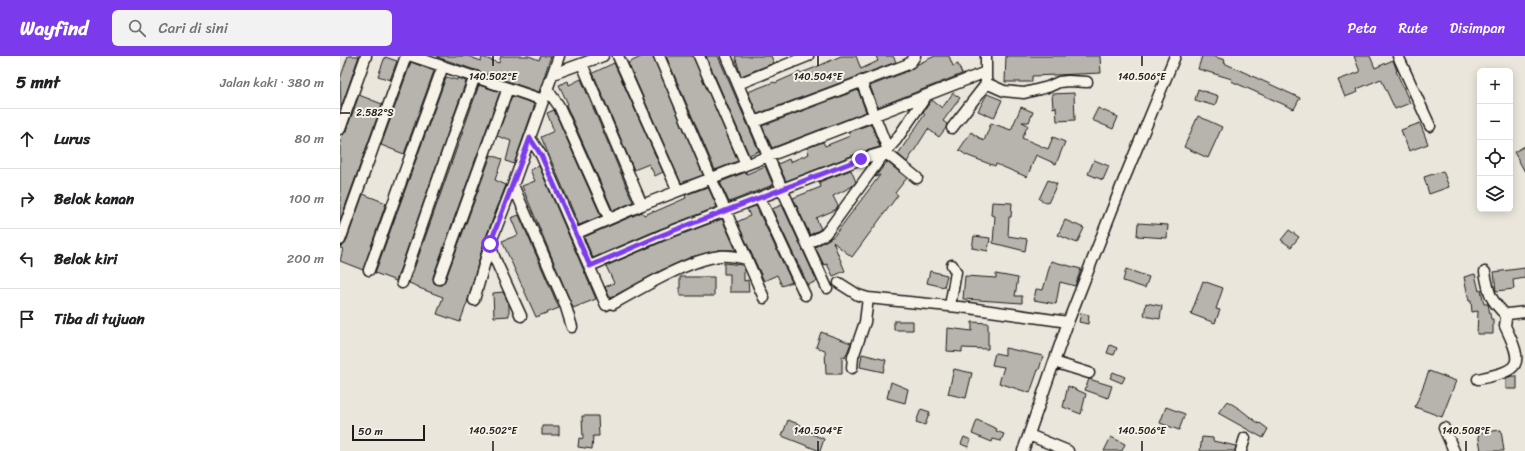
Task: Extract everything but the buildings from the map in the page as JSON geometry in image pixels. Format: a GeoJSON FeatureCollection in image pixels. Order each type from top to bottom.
{"type":"FeatureCollection","features":[{"type":"Feature","properties":{"kind":"street"},"geometry":{"type":"LineString","coordinates":[[340,128],[366,56]]}},
{"type":"Feature","properties":{"kind":"street"},"geometry":{"type":"LineString","coordinates":[[340,240],[406,56]]}},
{"type":"Feature","properties":{"kind":"street"},"geometry":{"type":"LineString","coordinates":[[412,56],[543,100]]}},
{"type":"Feature","properties":{"kind":"street"},"geometry":{"type":"LineString","coordinates":[[474,300],[490,244],[530,138],[558,56]]}},
{"type":"Feature","properties":{"kind":"street"},"geometry":{"type":"LineString","coordinates":[[553,74],[604,56]]}},
{"type":"Feature","properties":{"kind":"street"},"geometry":{"type":"LineString","coordinates":[[618,56],[678,191]]}},
{"type":"Feature","properties":{"kind":"street"},"geometry":{"type":"LineString","coordinates":[[659,56],[764,298]]}},
{"type":"Feature","properties":{"kind":"street"},"geometry":{"type":"LineString","coordinates":[[699,56],[746,164]]}},
{"type":"Feature","properties":{"kind":"street"},"geometry":{"type":"LineString","coordinates":[[726,56],[782,190],[827,288]]}},
{"type":"Feature","properties":{"kind":"street"},"geometry":{"type":"LineString","coordinates":[[738,84],[808,56]]}},
{"type":"Feature","properties":{"kind":"street"},"geometry":{"type":"LineString","coordinates":[[754,122],[906,65],[916,56]]}},
{"type":"Feature","properties":{"kind":"street"},"geometry":{"type":"LineString","coordinates":[[952,128],[986,83],[986,56]]}},
{"type":"Feature","properties":{"kind":"street"},"geometry":{"type":"LineString","coordinates":[[1023,451],[1068,322],[1122,184],[1175,56]]}},
{"type":"Feature","properties":{"kind":"street"},"geometry":{"type":"LineString","coordinates":[[1398,56],[1430,126]]}},
{"type":"Feature","properties":{"kind":"street"},"geometry":{"type":"LineString","coordinates":[[582,64],[642,205]]}},
{"type":"Feature","properties":{"kind":"street"},"geometry":{"type":"LineString","coordinates":[[369,270],[443,66]]}},
{"type":"Feature","properties":{"kind":"street"},"geometry":{"type":"LineString","coordinates":[[575,234],[610,218],[746,164],[986,72]]}},
{"type":"Feature","properties":{"kind":"street"},"geometry":{"type":"LineString","coordinates":[[402,283],[475,76]]}},
{"type":"Feature","properties":{"kind":"street"},"geometry":{"type":"LineString","coordinates":[[861,81],[875,115],[886,151],[917,178]]}},
{"type":"Feature","properties":{"kind":"street"},"geometry":{"type":"LineString","coordinates":[[986,83],[1004,91],[1024,93],[1048,87],[1059,82],[1087,82]]}},
{"type":"Feature","properties":{"kind":"street"},"geometry":{"type":"LineString","coordinates":[[439,279],[508,88]]}},
{"type":"Feature","properties":{"kind":"street"},"geometry":{"type":"LineString","coordinates":[[547,89],[559,106],[610,218]]}},
{"type":"Feature","properties":{"kind":"street"},"geometry":{"type":"LineString","coordinates":[[807,244],[819,238],[828,231],[927,95]]}},
{"type":"Feature","properties":{"kind":"street"},"geometry":{"type":"LineString","coordinates":[[530,138],[541,155],[575,234],[609,305],[640,288],[706,259],[721,256],[747,259]]}},
{"type":"Feature","properties":{"kind":"street"},"geometry":{"type":"LineString","coordinates":[[590,266],[662,235],[861,159],[886,151]]}},
{"type":"Feature","properties":{"kind":"street"},"geometry":{"type":"LineString","coordinates":[[513,185],[565,304],[572,327]]}},
{"type":"Feature","properties":{"kind":"street"},"geometry":{"type":"LineString","coordinates":[[760,198],[805,295]]}},
{"type":"Feature","properties":{"kind":"street"},"geometry":{"type":"LineString","coordinates":[[490,244],[495,259],[521,316]]}},
{"type":"Feature","properties":{"kind":"street"},"geometry":{"type":"LineString","coordinates":[[950,306],[956,272],[952,265]]}},
{"type":"Feature","properties":{"kind":"street"},"geometry":{"type":"LineString","coordinates":[[1485,272],[1488,289],[1492,300],[1507,316]]}},
{"type":"Feature","properties":{"kind":"street"},"geometry":{"type":"LineString","coordinates":[[839,284],[858,295],[868,298],[950,306],[1068,322]]}},
{"type":"Feature","properties":{"kind":"street"},"geometry":{"type":"LineString","coordinates":[[852,368],[853,357],[865,322],[868,298]]}},
{"type":"Feature","properties":{"kind":"street"},"geometry":{"type":"LineString","coordinates":[[1507,316],[1525,312]]}},
{"type":"Feature","properties":{"kind":"street"},"geometry":{"type":"LineString","coordinates":[[1478,379],[1505,373],[1522,365],[1514,341],[1505,326],[1507,316]]}},
{"type":"Feature","properties":{"kind":"street"},"geometry":{"type":"LineString","coordinates":[[1054,362],[1089,373]]}},
{"type":"Feature","properties":{"kind":"street"},"geometry":{"type":"LineString","coordinates":[[1444,428],[1454,451]]}},
{"type":"Feature","properties":{"kind":"street"},"geometry":{"type":"LineString","coordinates":[[1029,435],[1068,451]]}},
{"type":"Feature","properties":{"kind":"street"},"geometry":{"type":"LineString","coordinates":[[1241,451],[1245,438]]}},
{"type":"Feature","properties":{"kind":"route"},"geometry":{"type":"LineString","coordinates":[[490,244],[530,138],[536,145],[541,155],[590,266],[662,235],[861,159]]}}]}
